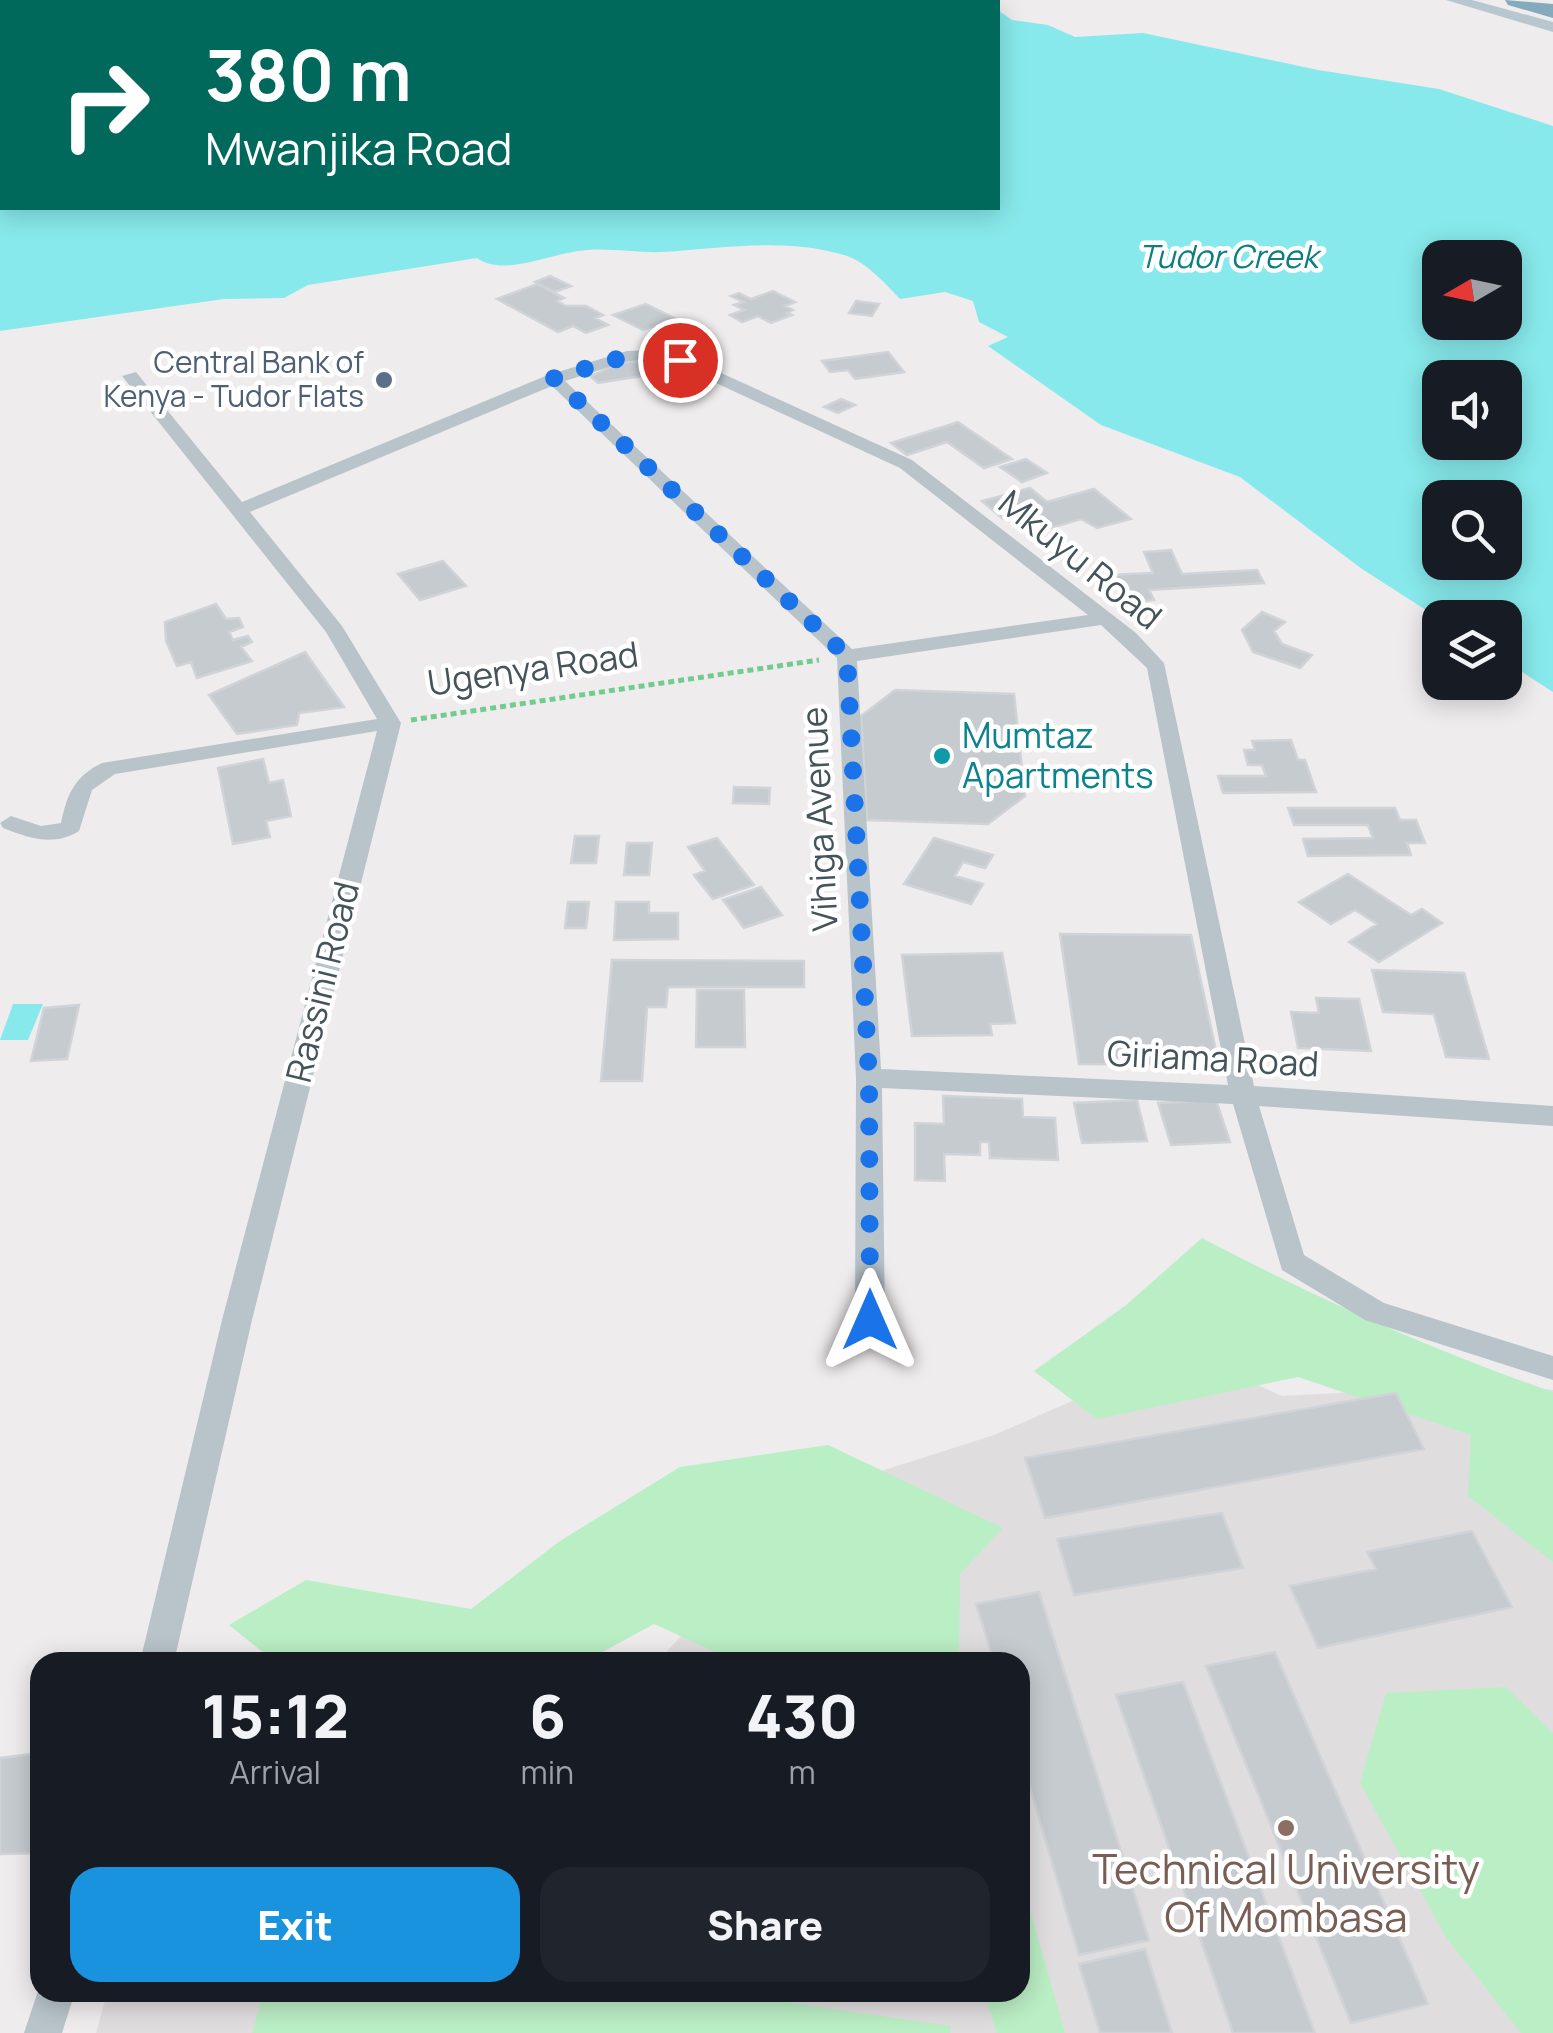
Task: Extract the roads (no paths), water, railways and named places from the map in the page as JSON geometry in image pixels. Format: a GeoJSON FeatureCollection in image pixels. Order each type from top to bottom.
{"type":"FeatureCollection","features":[{"type":"Feature","properties":{"kind":"highway"},"geometry":{"type":"LineString","coordinates":[[1516,0],[1553,11]]}},
{"type":"Feature","properties":{"kind":"highway"},"geometry":{"type":"LineString","coordinates":[[1544,0],[1553,3]]}},
{"type":"Feature","properties":{"kind":"main road"},"geometry":{"type":"LineString","coordinates":[[1454,0],[1553,27]]}},
{"type":"Feature","properties":{"kind":"street","name":"Mkuyu Road"},"geometry":{"type":"LineString","coordinates":[[554,378],[627,356],[680,360],[906,464],[1105,618],[1157,667],[1244,1095],[1292,1262],[1375,1312],[1553,1368]]}},
{"type":"Feature","properties":{"kind":"street"},"geometry":{"type":"LineString","coordinates":[[130,376],[335,630],[390,723]]}},
{"type":"Feature","properties":{"kind":"street"},"geometry":{"type":"LineString","coordinates":[[236,511],[554,378]]}},
{"type":"Feature","properties":{"kind":"street","name":"Vihiga Avenue"},"geometry":{"type":"LineString","coordinates":[[554,378],[847,656],[869,1078],[870,1320]]}},
{"type":"Feature","properties":{"kind":"street"},"geometry":{"type":"LineString","coordinates":[[847,656],[1105,618]]}},
{"type":"Feature","properties":{"kind":"street","name":"Ugenya Road"},"geometry":{"type":"LineString","coordinates":[[11,824],[38,834],[64,832],[71,826],[76,792],[84,782],[110,768],[390,723]]}},
{"type":"Feature","properties":{"kind":"street","name":"Rassini Road"},"geometry":{"type":"LineString","coordinates":[[159,1652],[236,1320],[390,723]]}},
{"type":"Feature","properties":{"kind":"street","name":"Giriama Road"},"geometry":{"type":"LineString","coordinates":[[869,1078],[1244,1095],[1553,1116]]}},
{"type":"Feature","properties":{"kind":"street"},"geometry":{"type":"LineString","coordinates":[[43,2033],[53,2002]]}},
{"type":"Feature","properties":{"kind":"water","name":"Tudor Creek"},"geometry":{"type":"Polygon","coordinates":[[[1000,11],[1012,20],[1048,25],[1075,37],[1143,33],[1318,70],[1439,89],[1553,126],[1553,692],[1522,672],[1522,600],[1422,600],[1422,607],[1362,569],[1240,477],[1101,425],[988,346],[1008,337],[979,322],[973,301],[945,292],[900,299],[876,274],[847,256],[779,245],[663,252],[596,250],[514,265],[477,258],[308,285],[284,298],[224,299],[0,331],[0,210],[1000,210],[1000,11]]]}},
{"type":"Feature","properties":{"kind":"water"},"geometry":{"type":"Polygon","coordinates":[[[13,1004],[43,1004],[28,1040],[0,1040],[13,1004]]]}},
{"type":"Feature","properties":{"kind":"place","name":"Central Bank of Kenya - Tudor Flats"},"geometry":{"type":"Point","coordinates":[384,380]}},
{"type":"Feature","properties":{"kind":"place","name":"Mumtaz Apartments"},"geometry":{"type":"Point","coordinates":[942,756]}},
{"type":"Feature","properties":{"kind":"place","name":"Technical University Of Mombasa"},"geometry":{"type":"Point","coordinates":[1286,1828]}}]}
